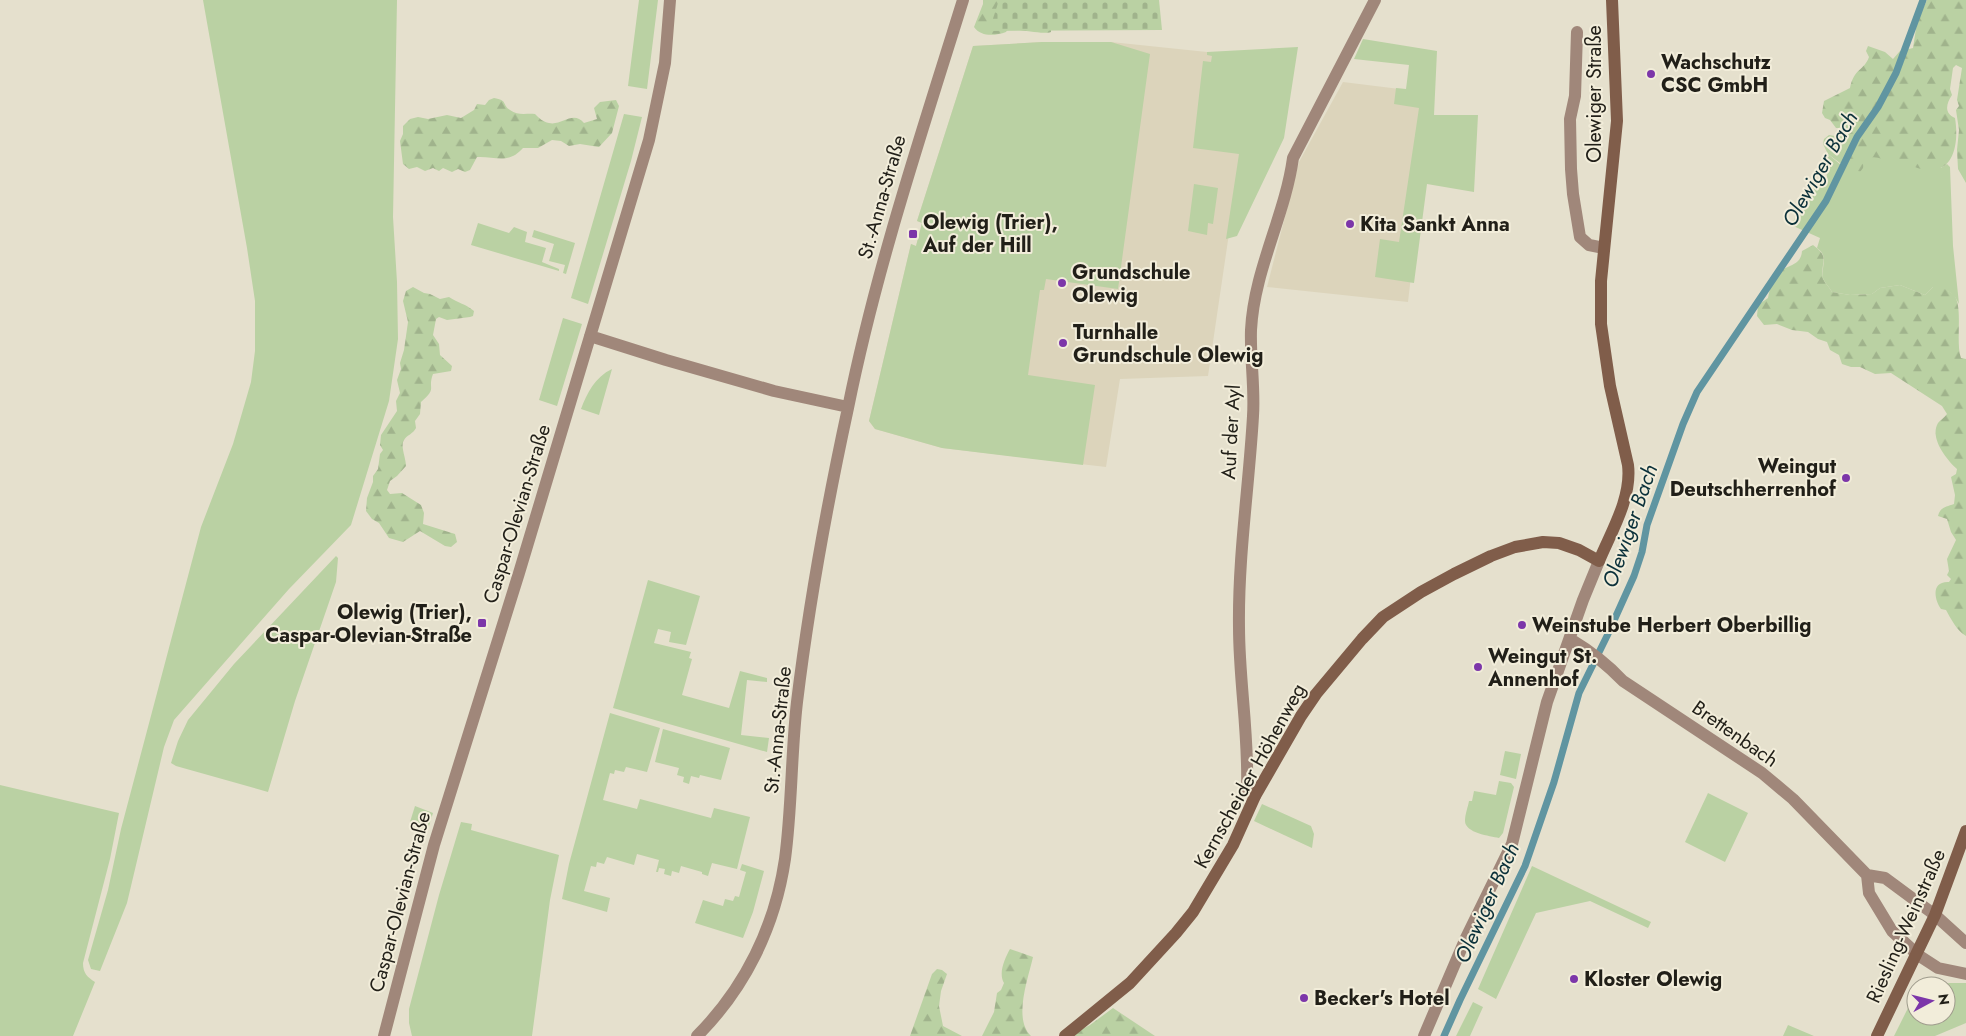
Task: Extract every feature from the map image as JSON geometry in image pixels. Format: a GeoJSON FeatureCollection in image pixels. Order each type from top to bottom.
{"type":"FeatureCollection","features":[{"type":"Feature","properties":{"kind":"street","name":"Caspar-Olevian-Straße"},"geometry":{"type":"LineString","coordinates":[[384,1036],[434,845],[651,132],[664,63],[670,0]]}},
{"type":"Feature","properties":{"kind":"street","name":"St.-Anna-Straße"},"geometry":{"type":"LineString","coordinates":[[697,1036],[721,1010],[748,970],[761,945],[780,882],[786,847],[797,703],[812,595],[848,407],[891,230],[963,0]]}},
{"type":"Feature","properties":{"kind":"street","name":"Auf der Ayl"},"geometry":{"type":"LineString","coordinates":[[1255,796],[1247,789],[1239,668],[1238,612],[1254,413],[1251,330],[1254,307],[1291,174],[1293,158],[1375,0]]}},
{"type":"Feature","properties":{"kind":"street","name":"Olewiger Straße"},"geometry":{"type":"LineString","coordinates":[[1424,1036],[1458,957],[1512,844],[1522,809],[1542,719],[1556,673],[1623,502],[1628,478],[1628,465],[1610,386],[1602,336],[1600,292],[1617,121],[1612,0]]}},
{"type":"Feature","properties":{"kind":"street","name":"Olewiger Straße"},"geometry":{"type":"LineString","coordinates":[[1578,32],[1574,96],[1570,119],[1570,170],[1580,237],[1589,245],[1604,248]]}},
{"type":"Feature","properties":{"kind":"street"},"geometry":{"type":"LineString","coordinates":[[590,336],[755,385],[848,407]]}},
{"type":"Feature","properties":{"kind":"street","name":"Kernscheider Höhenweg"},"geometry":{"type":"LineString","coordinates":[[1065,1036],[1130,983],[1188,919],[1208,889],[1233,845],[1255,796],[1316,694],[1362,638],[1390,612],[1454,574],[1515,547],[1543,542],[1559,543],[1579,550],[1599,561]]}},
{"type":"Feature","properties":{"kind":"street","name":"Brettenbach"},"geometry":{"type":"LineString","coordinates":[[1570,639],[1607,664],[1623,681],[1723,746],[1770,780],[1793,799],[1867,875],[1885,878],[1936,915],[1966,943]]}},
{"type":"Feature","properties":{"kind":"street","name":"Riesling-Weinstraße"},"geometry":{"type":"LineString","coordinates":[[1877,1036],[1936,915],[1966,830]]}},
{"type":"Feature","properties":{"kind":"street"},"geometry":{"type":"LineString","coordinates":[[1867,875],[1869,893],[1892,932],[1918,955],[1938,968],[1966,974]]}},
{"type":"Feature","properties":{"kind":"shaded area","name":"Grundschule Olewig"},"geometry":{"type":"Polygon","coordinates":[[[1042,42],[1111,42],[1255,57],[1208,376],[1120,379],[1106,467],[942,448],[875,429],[869,421],[911,244],[916,246],[922,223],[917,221],[973,46],[1042,42]]]}},
{"type":"Feature","properties":{"kind":"shaded area","name":"Kita Sankt Anna"},"geometry":{"type":"Polygon","coordinates":[[[1343,82],[1432,93],[1408,302],[1267,287],[1299,162],[1343,82]]]}},
{"type":"Feature","properties":{"kind":"green space"},"geometry":{"type":"Polygon","coordinates":[[[203,0],[397,0],[393,217],[398,339],[389,401],[351,525],[289,589],[174,720],[164,747],[127,903],[100,971],[91,969],[88,960],[108,890],[121,829],[201,527],[233,444],[251,382],[255,351],[255,301],[203,0]]]}},
{"type":"Feature","properties":{"kind":"green space"},"geometry":{"type":"Polygon","coordinates":[[[639,0],[658,0],[647,89],[628,86],[639,0]]]}},
{"type":"Feature","properties":{"kind":"green space"},"geometry":{"type":"Polygon","coordinates":[[[983,0],[1010,0],[1051,28],[1051,32],[1042,33],[1008,29],[1006,32],[997,34],[988,35],[980,33],[974,27],[983,0]]]}},
{"type":"Feature","properties":{"kind":"green space"},"geometry":{"type":"Polygon","coordinates":[[[999,0],[1159,0],[1162,30],[989,31],[999,0]]]}},
{"type":"Feature","properties":{"kind":"green space"},"geometry":{"type":"Polygon","coordinates":[[[1927,0],[1966,0],[1966,183],[1958,169],[1959,130],[1956,110],[1959,106],[1957,100],[1962,68],[1956,65],[1953,68],[1950,89],[1952,95],[1947,108],[1949,114],[1955,118],[1955,147],[1948,163],[1941,168],[1932,170],[1921,169],[1904,162],[1892,163],[1871,157],[1864,160],[1863,168],[1860,172],[1840,163],[1828,154],[1823,144],[1824,139],[1829,135],[1840,137],[1845,131],[1842,128],[1836,128],[1830,120],[1825,118],[1822,113],[1824,101],[1850,88],[1856,73],[1867,62],[1869,57],[1866,51],[1868,46],[1885,52],[1893,59],[1900,51],[1913,48],[1917,22],[1927,0]]]}},
{"type":"Feature","properties":{"kind":"green space"},"geometry":{"type":"Polygon","coordinates":[[[1363,39],[1437,51],[1434,115],[1478,115],[1474,192],[1427,184],[1414,283],[1375,277],[1380,239],[1399,242],[1419,108],[1394,104],[1396,88],[1406,89],[1409,65],[1354,59],[1363,39]]]}},
{"type":"Feature","properties":{"kind":"green space","name":"Grundschule Olewig"},"geometry":{"type":"Polygon","coordinates":[[[1042,42],[1111,42],[1150,54],[1118,289],[1046,279],[1044,290],[1040,290],[1028,375],[1095,385],[1083,465],[942,448],[875,429],[869,421],[911,244],[916,246],[922,223],[917,221],[973,46],[1042,42]]]}},
{"type":"Feature","properties":{"kind":"green space"},"geometry":{"type":"Polygon","coordinates":[[[1298,47],[1284,138],[1237,236],[1226,239],[1239,154],[1193,148],[1203,61],[1211,62],[1212,56],[1207,55],[1207,52],[1298,47]]]}},
{"type":"Feature","properties":{"kind":"green space"},"geometry":{"type":"Polygon","coordinates":[[[494,98],[503,101],[513,112],[535,114],[549,123],[572,118],[580,119],[584,123],[597,119],[594,108],[600,102],[616,100],[619,106],[612,133],[599,147],[580,144],[569,146],[561,141],[552,140],[538,148],[523,148],[507,158],[477,157],[470,170],[465,172],[458,169],[452,172],[443,168],[439,171],[433,168],[425,171],[417,167],[409,169],[403,164],[400,141],[403,134],[403,126],[410,119],[418,117],[428,119],[447,115],[461,118],[474,110],[477,104],[485,105],[494,98]]]}},
{"type":"Feature","properties":{"kind":"green space"},"geometry":{"type":"Polygon","coordinates":[[[624,114],[642,117],[631,161],[588,304],[571,298],[624,114]]]}},
{"type":"Feature","properties":{"kind":"green space"},"geometry":{"type":"Polygon","coordinates":[[[1849,142],[1941,168],[1947,164],[1950,167],[1953,246],[1959,304],[1949,292],[1933,287],[1925,295],[1900,285],[1880,288],[1872,294],[1850,295],[1832,292],[1823,278],[1824,258],[1821,251],[1817,248],[1820,238],[1791,225],[1795,218],[1794,211],[1797,207],[1804,205],[1803,200],[1809,196],[1816,184],[1827,177],[1825,159],[1828,154],[1841,165],[1849,142]]]}},
{"type":"Feature","properties":{"kind":"green space"},"geometry":{"type":"Polygon","coordinates":[[[1194,184],[1218,188],[1213,224],[1208,223],[1207,235],[1188,231],[1194,184]]]}},
{"type":"Feature","properties":{"kind":"green space"},"geometry":{"type":"Polygon","coordinates":[[[478,223],[509,233],[514,227],[527,232],[525,242],[546,248],[542,262],[559,269],[559,271],[471,245],[478,223]]]}},
{"type":"Feature","properties":{"kind":"green space"},"geometry":{"type":"Polygon","coordinates":[[[534,230],[575,243],[566,274],[563,273],[565,265],[549,261],[554,244],[532,237],[534,230]]]}},
{"type":"Feature","properties":{"kind":"green space"},"geometry":{"type":"Polygon","coordinates":[[[1813,245],[1822,253],[1824,260],[1823,278],[1832,292],[1850,295],[1872,294],[1880,288],[1900,285],[1925,295],[1933,287],[1939,285],[1953,294],[1956,299],[1959,314],[1959,351],[1961,358],[1966,359],[1966,636],[1957,628],[1946,610],[1941,609],[1936,596],[1939,584],[1949,582],[1951,579],[1947,575],[1949,571],[1947,559],[1956,540],[1947,519],[1938,516],[1942,509],[1954,504],[1955,495],[1951,477],[1956,474],[1957,469],[1944,454],[1937,442],[1936,429],[1938,423],[1947,414],[1942,406],[1891,373],[1875,374],[1860,367],[1842,364],[1839,355],[1830,350],[1827,342],[1818,339],[1808,332],[1792,330],[1777,324],[1764,325],[1757,316],[1758,305],[1768,298],[1777,275],[1783,269],[1797,262],[1802,251],[1813,245]]]}},
{"type":"Feature","properties":{"kind":"green space"},"geometry":{"type":"Polygon","coordinates":[[[413,287],[440,299],[449,297],[474,311],[473,316],[470,317],[447,320],[439,317],[436,319],[433,335],[439,344],[440,355],[452,366],[451,371],[433,374],[431,391],[421,402],[420,414],[415,421],[416,428],[405,438],[403,443],[406,466],[390,481],[387,490],[390,494],[402,493],[421,505],[424,513],[423,524],[455,534],[457,542],[451,547],[445,546],[420,531],[403,542],[389,538],[379,523],[372,519],[366,511],[367,498],[373,482],[373,476],[378,469],[380,454],[383,450],[380,445],[381,435],[397,411],[396,401],[400,393],[397,380],[401,369],[400,363],[408,322],[403,301],[406,291],[413,287]]]}},
{"type":"Feature","properties":{"kind":"green space"},"geometry":{"type":"Polygon","coordinates":[[[563,318],[582,324],[557,406],[539,400],[563,318]]]}},
{"type":"Feature","properties":{"kind":"green space"},"geometry":{"type":"Polygon","coordinates":[[[612,369],[599,415],[581,409],[592,386],[601,376],[612,369]]]}},
{"type":"Feature","properties":{"kind":"green space"},"geometry":{"type":"Polygon","coordinates":[[[336,556],[338,558],[336,582],[295,701],[268,792],[171,763],[178,741],[188,720],[234,664],[336,556]]]}},
{"type":"Feature","properties":{"kind":"green space"},"geometry":{"type":"Polygon","coordinates":[[[648,580],[700,596],[686,645],[669,642],[671,632],[658,629],[654,643],[691,652],[689,658],[692,659],[682,695],[729,708],[740,671],[767,678],[767,682],[747,680],[741,735],[769,738],[767,752],[613,708],[648,580]]]}},
{"type":"Feature","properties":{"kind":"green space"},"geometry":{"type":"Polygon","coordinates":[[[610,713],[660,728],[647,772],[626,767],[624,772],[615,770],[614,774],[610,773],[603,800],[637,809],[640,799],[711,818],[714,808],[750,817],[737,869],[712,863],[708,876],[702,874],[702,872],[681,866],[679,873],[672,871],[671,876],[664,874],[665,869],[659,868],[658,872],[656,872],[659,860],[637,854],[634,865],[607,857],[604,864],[597,862],[596,867],[591,866],[584,891],[610,898],[607,912],[562,899],[569,864],[610,713]]]}},
{"type":"Feature","properties":{"kind":"green space"},"geometry":{"type":"Polygon","coordinates":[[[663,729],[730,748],[721,780],[700,775],[699,778],[691,776],[689,784],[683,782],[684,777],[677,775],[679,768],[655,762],[663,729]]]}},
{"type":"Feature","properties":{"kind":"green space"},"geometry":{"type":"Polygon","coordinates":[[[1505,751],[1521,754],[1516,779],[1500,775],[1505,751]]]}},
{"type":"Feature","properties":{"kind":"green space"},"geometry":{"type":"Polygon","coordinates":[[[1499,781],[1511,783],[1514,787],[1503,833],[1499,838],[1473,831],[1466,825],[1465,821],[1469,801],[1472,801],[1474,791],[1496,795],[1499,781]]]}},
{"type":"Feature","properties":{"kind":"green space"},"geometry":{"type":"Polygon","coordinates":[[[0,785],[119,813],[110,859],[83,963],[86,974],[95,982],[73,1036],[0,1036],[0,785]]]}},
{"type":"Feature","properties":{"kind":"green space"},"geometry":{"type":"Polygon","coordinates":[[[1708,793],[1748,813],[1725,862],[1685,842],[1708,793]]]}},
{"type":"Feature","properties":{"kind":"green space"},"geometry":{"type":"Polygon","coordinates":[[[1262,804],[1311,826],[1314,834],[1312,848],[1254,821],[1262,804]]]}},
{"type":"Feature","properties":{"kind":"green space"},"geometry":{"type":"Polygon","coordinates":[[[415,806],[433,813],[428,829],[422,830],[411,826],[410,822],[415,806]]]}},
{"type":"Feature","properties":{"kind":"green space"},"geometry":{"type":"Polygon","coordinates":[[[461,822],[472,824],[471,830],[559,855],[550,900],[532,1036],[412,1036],[409,1023],[409,1009],[439,895],[461,822]]]}},
{"type":"Feature","properties":{"kind":"green space"},"geometry":{"type":"Polygon","coordinates":[[[742,864],[764,871],[753,912],[743,938],[695,923],[703,900],[723,906],[725,899],[733,901],[735,896],[739,897],[746,872],[740,870],[742,864]]]}},
{"type":"Feature","properties":{"kind":"green space"},"geometry":{"type":"Polygon","coordinates":[[[1532,866],[1651,922],[1648,928],[1590,901],[1536,913],[1496,999],[1478,989],[1532,866]]]}},
{"type":"Feature","properties":{"kind":"green space"},"geometry":{"type":"Polygon","coordinates":[[[1010,949],[1033,957],[1025,987],[1022,1009],[1026,1029],[1031,1036],[982,1036],[994,1012],[997,993],[1001,990],[1004,983],[1002,970],[1010,949]]]}},
{"type":"Feature","properties":{"kind":"green space"},"geometry":{"type":"Polygon","coordinates":[[[937,969],[947,974],[941,991],[939,1006],[943,1026],[962,1036],[910,1036],[932,974],[937,969]]]}},
{"type":"Feature","properties":{"kind":"green space"},"geometry":{"type":"Polygon","coordinates":[[[1956,983],[1966,983],[1966,1023],[1935,1036],[1894,1036],[1906,1012],[1906,1026],[1956,1026],[1956,983]]]}},
{"type":"Feature","properties":{"kind":"green space"},"geometry":{"type":"Polygon","coordinates":[[[1473,1002],[1483,1007],[1470,1036],[1456,1036],[1473,1002]]]}},
{"type":"Feature","properties":{"kind":"green space"},"geometry":{"type":"Polygon","coordinates":[[[1113,1008],[1155,1036],[1069,1036],[1090,1025],[1113,1008]]]}},
{"type":"Feature","properties":{"kind":"green space"},"geometry":{"type":"Polygon","coordinates":[[[1788,1025],[1814,1036],[1783,1036],[1788,1025]]]}},
{"type":"Feature","properties":{"kind":"waterway","name":"Olewiger Bach"},"geometry":{"type":"LineString","coordinates":[[1444,1036],[1525,866],[1554,782],[1579,693],[1634,576],[1642,552],[1647,525],[1683,424],[1697,392],[1826,201],[1857,137],[1878,107],[1896,73],[1923,0]]}},
{"type":"Feature","properties":{"kind":"place","name":"Wachschutz CSC GmbH"},"geometry":{"type":"Point","coordinates":[1651,74]}},
{"type":"Feature","properties":{"kind":"place","name":"Kita Sankt Anna"},"geometry":{"type":"Point","coordinates":[1350,224]}},
{"type":"Feature","properties":{"kind":"place","name":"Olewig (Trier), Auf der Hill"},"geometry":{"type":"Point","coordinates":[913,234]}},
{"type":"Feature","properties":{"kind":"place","name":"Grundschule Olewig"},"geometry":{"type":"Point","coordinates":[1062,283]}},
{"type":"Feature","properties":{"kind":"place","name":"Turnhalle Grundschule Olewig"},"geometry":{"type":"Point","coordinates":[1063,343]}},
{"type":"Feature","properties":{"kind":"place","name":"Weingut Deutschherrenhof"},"geometry":{"type":"Point","coordinates":[1846,478]}},
{"type":"Feature","properties":{"kind":"place","name":"Olewig (Trier), Caspar-Olevian-Straße"},"geometry":{"type":"Point","coordinates":[482,623]}},
{"type":"Feature","properties":{"kind":"place","name":"Weinstube Herbert Oberbillig"},"geometry":{"type":"Point","coordinates":[1522,625]}},
{"type":"Feature","properties":{"kind":"place","name":"Weingut St. Annenhof"},"geometry":{"type":"Point","coordinates":[1478,667]}},
{"type":"Feature","properties":{"kind":"place","name":"Kloster Olewig"},"geometry":{"type":"Point","coordinates":[1574,979]}},
{"type":"Feature","properties":{"kind":"place","name":"Becker's Hotel"},"geometry":{"type":"Point","coordinates":[1304,998]}}]}
